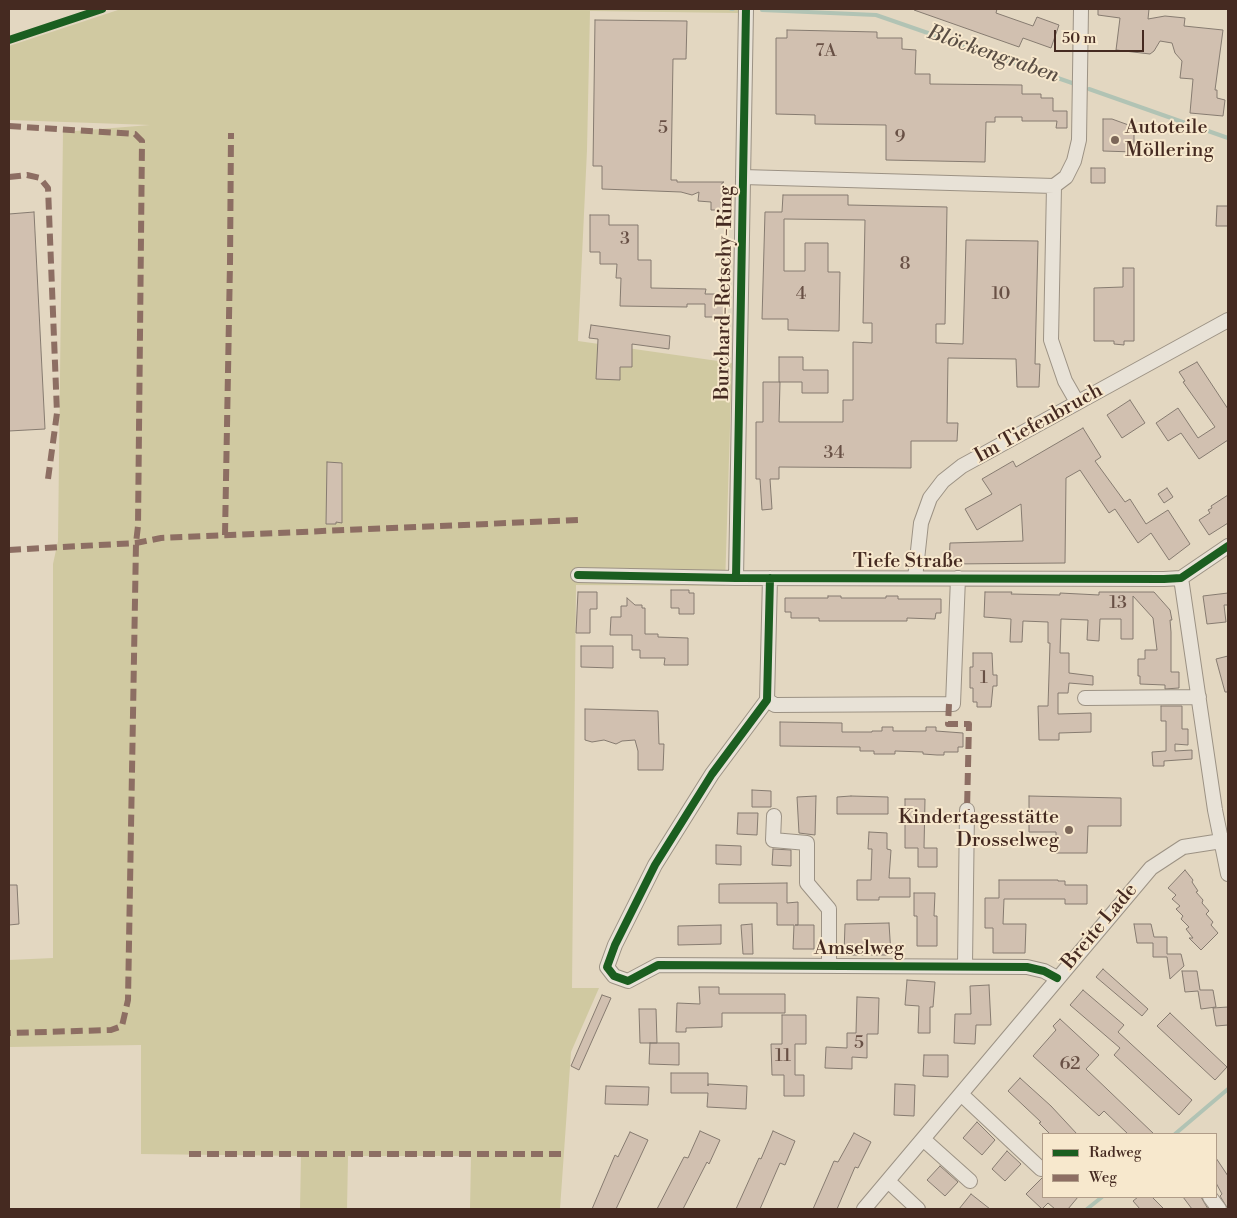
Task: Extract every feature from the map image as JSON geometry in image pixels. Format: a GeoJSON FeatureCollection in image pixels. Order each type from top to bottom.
{"type":"FeatureCollection","features":[{"type":"Feature","properties":{"kind":"street","name":"Burchard-Retschy-Ring"},"geometry":{"type":"LineString","coordinates":[[736,578],[746,9]]}},
{"type":"Feature","properties":{"kind":"street"},"geometry":{"type":"LineString","coordinates":[[1077,402],[1065,381],[1051,340],[1054,186],[1066,177],[1074,161],[1080,140],[1081,9]]}},
{"type":"Feature","properties":{"kind":"street","name":"Burchard-Retschy-Ring"},"geometry":{"type":"LineString","coordinates":[[743,177],[1054,186]]}},
{"type":"Feature","properties":{"kind":"street","name":"Im Tiefenbruch"},"geometry":{"type":"LineString","coordinates":[[915,578],[921,523],[930,498],[943,481],[962,466],[1228,320]]}},
{"type":"Feature","properties":{"kind":"street"},"geometry":{"type":"LineString","coordinates":[[1228,546],[1181,578],[1216,810],[1226,841],[1228,874]]}},
{"type":"Feature","properties":{"kind":"street","name":"Tiefe Straße"},"geometry":{"type":"LineString","coordinates":[[578,575],[736,578],[1181,578]]}},
{"type":"Feature","properties":{"kind":"street"},"geometry":{"type":"LineString","coordinates":[[770,578],[768,700],[775,705],[954,704],[958,578]]}},
{"type":"Feature","properties":{"kind":"street"},"geometry":{"type":"LineString","coordinates":[[1085,698],[1199,697]]}},
{"type":"Feature","properties":{"kind":"street","name":"Amselweg"},"geometry":{"type":"LineString","coordinates":[[768,700],[712,774],[655,866],[615,945],[607,968],[614,976],[628,981],[658,965],[965,965],[1027,966],[1044,971],[1057,978]]}},
{"type":"Feature","properties":{"kind":"street"},"geometry":{"type":"LineString","coordinates":[[965,965],[967,810]]}},
{"type":"Feature","properties":{"kind":"street","name":"Amselweg"},"geometry":{"type":"LineString","coordinates":[[774,816],[773,840],[806,843],[807,883],[829,909],[829,966]]}},
{"type":"Feature","properties":{"kind":"street","name":"Breite Lade"},"geometry":{"type":"LineString","coordinates":[[864,1209],[1150,868],[1184,847],[1226,841]]}},
{"type":"Feature","properties":{"kind":"street"},"geometry":{"type":"LineString","coordinates":[[961,1094],[1041,1170]]}},
{"type":"Feature","properties":{"kind":"street"},"geometry":{"type":"LineString","coordinates":[[923,1139],[970,1181]]}},
{"type":"Feature","properties":{"kind":"street"},"geometry":{"type":"LineString","coordinates":[[888,1181],[918,1209]]}},
{"type":"Feature","properties":{"kind":"street"},"geometry":{"type":"LineString","coordinates":[[1211,1198],[1219,1209]]}},
{"type":"Feature","properties":{"kind":"shaded area"},"geometry":{"type":"Polygon","coordinates":[[[121,9],[738,9],[738,13],[590,11],[587,150],[578,341],[732,363],[725,586],[576,585],[572,988],[599,988],[571,1052],[560,1209],[470,1209],[471,1156],[348,1156],[347,1209],[300,1209],[301,1156],[141,1154],[141,1045],[9,1047],[9,960],[53,958],[53,564],[58,541],[63,132],[150,125],[9,120],[9,46],[121,9]]]}},
{"type":"Feature","properties":{"kind":"building"},"geometry":{"type":"Polygon","coordinates":[[[914,9],[997,9],[996,13],[1033,26],[1037,17],[1059,25],[1051,48],[1023,38],[1019,47],[914,9]]]}},
{"type":"Feature","properties":{"kind":"building"},"geometry":{"type":"Polygon","coordinates":[[[1098,9],[1149,9],[1148,19],[1165,16],[1185,18],[1184,26],[1223,30],[1215,90],[1217,90],[1217,98],[1225,100],[1223,116],[1190,113],[1193,79],[1180,78],[1182,61],[1175,53],[1172,43],[1160,41],[1150,54],[1116,50],[1120,18],[1098,15],[1098,9]]]}},
{"type":"Feature","properties":{"kind":"building"},"geometry":{"type":"Polygon","coordinates":[[[595,20],[687,21],[686,59],[673,59],[671,180],[677,180],[677,182],[724,182],[722,183],[722,189],[732,190],[732,202],[721,202],[721,210],[711,210],[711,202],[698,201],[699,192],[692,195],[681,192],[602,189],[602,166],[593,166],[595,20]]]}},
{"type":"Feature","properties":{"kind":"building"},"geometry":{"type":"Polygon","coordinates":[[[787,30],[877,32],[877,38],[902,38],[902,49],[916,50],[915,74],[930,74],[930,84],[1022,85],[1022,94],[1041,94],[1041,98],[1053,98],[1053,111],[1067,111],[1067,128],[1056,128],[1057,121],[1022,121],[1022,117],[995,117],[995,122],[986,122],[985,162],[886,160],[886,125],[815,124],[815,115],[776,114],[776,38],[787,38],[787,30]]]}},
{"type":"Feature","properties":{"kind":"building"},"geometry":{"type":"Polygon","coordinates":[[[1103,119],[1112,119],[1134,127],[1134,152],[1103,151],[1103,119]]]}},
{"type":"Feature","properties":{"kind":"building"},"geometry":{"type":"Polygon","coordinates":[[[1091,168],[1105,168],[1105,183],[1091,183],[1091,168]]]}},
{"type":"Feature","properties":{"kind":"building"},"geometry":{"type":"Polygon","coordinates":[[[783,195],[848,195],[848,205],[947,207],[945,324],[936,324],[936,343],[963,344],[966,240],[1038,241],[1035,364],[1040,364],[1039,387],[1017,387],[1016,359],[948,358],[947,423],[958,423],[957,441],[911,441],[911,468],[779,467],[779,479],[770,479],[772,509],[762,510],[760,479],[756,479],[756,422],[763,422],[763,382],[780,382],[779,422],[843,422],[843,400],[853,400],[853,342],[872,343],[872,323],[863,323],[865,220],[784,219],[784,271],[805,271],[805,243],[828,243],[828,272],[840,272],[839,331],[788,330],[788,319],[762,319],[765,212],[782,212],[783,195]]]}},
{"type":"Feature","properties":{"kind":"building"},"geometry":{"type":"Polygon","coordinates":[[[1217,206],[1228,206],[1228,226],[1216,226],[1217,206]]]}},
{"type":"Feature","properties":{"kind":"building"},"geometry":{"type":"Polygon","coordinates":[[[34,212],[45,429],[9,431],[9,214],[34,212]]]}},
{"type":"Feature","properties":{"kind":"building"},"geometry":{"type":"Polygon","coordinates":[[[590,215],[609,215],[609,225],[638,225],[638,260],[651,260],[651,288],[706,289],[705,294],[724,294],[723,317],[705,317],[705,304],[687,304],[687,307],[620,306],[621,278],[616,278],[617,264],[600,264],[600,252],[590,252],[590,215]]]}},
{"type":"Feature","properties":{"kind":"building"},"geometry":{"type":"Polygon","coordinates":[[[1123,268],[1134,268],[1134,341],[1124,341],[1124,345],[1114,344],[1114,341],[1094,341],[1094,288],[1123,287],[1123,268]]]}},
{"type":"Feature","properties":{"kind":"building"},"geometry":{"type":"Polygon","coordinates":[[[591,325],[670,336],[669,349],[632,344],[632,367],[620,367],[620,380],[596,379],[598,339],[589,338],[591,325]]]}},
{"type":"Feature","properties":{"kind":"building"},"geometry":{"type":"Polygon","coordinates":[[[779,357],[803,357],[803,370],[828,370],[828,393],[802,393],[802,382],[779,382],[779,357]]]}},
{"type":"Feature","properties":{"kind":"building"},"geometry":{"type":"Polygon","coordinates":[[[1197,362],[1228,409],[1228,440],[1199,459],[1181,433],[1168,441],[1156,423],[1178,408],[1198,438],[1215,427],[1183,382],[1185,381],[1179,372],[1197,362]]]}},
{"type":"Feature","properties":{"kind":"building"},"geometry":{"type":"Polygon","coordinates":[[[1130,400],[1145,423],[1122,438],[1107,415],[1130,400]]]}},
{"type":"Feature","properties":{"kind":"building"},"geometry":{"type":"Polygon","coordinates":[[[1083,428],[1101,457],[1095,461],[1125,502],[1130,499],[1146,524],[1168,510],[1190,544],[1169,560],[1151,533],[1138,543],[1115,509],[1109,513],[1080,470],[1066,478],[1065,563],[949,564],[950,543],[1023,541],[1021,504],[977,530],[965,509],[992,494],[982,479],[1013,461],[1016,467],[1083,428]]]}},
{"type":"Feature","properties":{"kind":"building"},"geometry":{"type":"Polygon","coordinates":[[[327,462],[342,463],[342,523],[326,524],[327,462]]]}},
{"type":"Feature","properties":{"kind":"building"},"geometry":{"type":"Polygon","coordinates":[[[1167,488],[1173,497],[1164,503],[1158,494],[1167,488]]]}},
{"type":"Feature","properties":{"kind":"building"},"geometry":{"type":"Polygon","coordinates":[[[1228,495],[1228,523],[1209,535],[1199,520],[1210,513],[1208,510],[1212,508],[1211,506],[1228,495]]]}},
{"type":"Feature","properties":{"kind":"building"},"geometry":{"type":"Polygon","coordinates":[[[671,590],[689,590],[689,593],[694,593],[694,614],[679,614],[679,608],[671,608],[671,590]]]}},
{"type":"Feature","properties":{"kind":"building"},"geometry":{"type":"Polygon","coordinates":[[[578,592],[597,592],[597,609],[590,609],[590,633],[576,633],[578,592]]]}},
{"type":"Feature","properties":{"kind":"building"},"geometry":{"type":"Polygon","coordinates":[[[985,592],[1099,595],[1099,592],[1154,592],[1170,610],[1172,620],[1170,620],[1171,672],[1179,672],[1179,688],[1165,689],[1165,685],[1140,684],[1138,659],[1145,659],[1145,650],[1157,650],[1153,618],[1133,596],[1133,639],[1121,639],[1121,619],[1100,619],[1099,641],[1087,640],[1088,620],[1061,619],[1060,653],[1069,653],[1069,673],[1093,676],[1093,685],[1069,683],[1068,693],[1058,693],[1058,714],[1091,713],[1091,732],[1059,733],[1059,740],[1039,740],[1038,706],[1048,706],[1050,643],[1048,643],[1048,622],[1023,621],[1022,642],[1010,642],[1011,619],[984,617],[985,592]]]}},
{"type":"Feature","properties":{"kind":"building"},"geometry":{"type":"Polygon","coordinates":[[[1228,593],[1228,605],[1224,605],[1226,622],[1207,624],[1203,596],[1228,593]]]}},
{"type":"Feature","properties":{"kind":"building"},"geometry":{"type":"Polygon","coordinates":[[[828,596],[841,596],[841,598],[886,598],[886,596],[898,596],[898,599],[941,599],[941,613],[936,613],[935,619],[907,618],[907,621],[819,621],[819,618],[791,618],[791,612],[785,612],[785,598],[828,598],[828,596]]]}},
{"type":"Feature","properties":{"kind":"building"},"geometry":{"type":"Polygon","coordinates":[[[627,598],[635,605],[642,605],[642,608],[645,608],[645,634],[658,634],[658,637],[688,638],[688,665],[664,665],[665,658],[640,658],[640,650],[632,650],[632,635],[610,635],[611,617],[621,617],[621,606],[627,606],[627,598]]]}},
{"type":"Feature","properties":{"kind":"building"},"geometry":{"type":"Polygon","coordinates":[[[581,646],[613,646],[613,668],[581,667],[581,646]]]}},
{"type":"Feature","properties":{"kind":"building"},"geometry":{"type":"Polygon","coordinates":[[[973,653],[992,653],[993,675],[997,675],[997,686],[993,686],[991,707],[977,707],[977,702],[973,702],[973,688],[970,688],[970,667],[973,667],[973,653]]]}},
{"type":"Feature","properties":{"kind":"building"},"geometry":{"type":"Polygon","coordinates":[[[1228,656],[1228,692],[1225,692],[1216,659],[1228,656]]]}},
{"type":"Feature","properties":{"kind":"building"},"geometry":{"type":"Polygon","coordinates":[[[1161,706],[1182,706],[1182,729],[1188,729],[1188,745],[1175,744],[1175,751],[1192,750],[1192,759],[1164,761],[1164,766],[1153,766],[1152,752],[1166,751],[1166,721],[1161,721],[1161,706]]]}},
{"type":"Feature","properties":{"kind":"building"},"geometry":{"type":"Polygon","coordinates":[[[585,709],[658,711],[659,744],[664,744],[663,770],[638,770],[638,751],[635,740],[622,741],[616,744],[604,740],[592,742],[585,740],[585,709]]]}},
{"type":"Feature","properties":{"kind":"building"},"geometry":{"type":"Polygon","coordinates":[[[780,722],[842,723],[842,732],[882,731],[882,727],[893,727],[893,731],[926,731],[926,727],[936,727],[936,731],[963,733],[963,747],[958,747],[958,752],[944,752],[944,755],[937,755],[923,754],[923,752],[895,751],[895,754],[874,754],[874,751],[860,751],[860,747],[780,746],[780,722]]]}},
{"type":"Feature","properties":{"kind":"building"},"geometry":{"type":"Polygon","coordinates":[[[752,790],[771,791],[771,807],[752,807],[752,790]]]}},
{"type":"Feature","properties":{"kind":"building"},"geometry":{"type":"Polygon","coordinates":[[[816,796],[815,835],[799,833],[797,797],[816,796]]]}},
{"type":"Feature","properties":{"kind":"building"},"geometry":{"type":"Polygon","coordinates":[[[1029,796],[1121,798],[1121,826],[1088,826],[1087,853],[1056,853],[1056,832],[1029,832],[1029,796]]]}},
{"type":"Feature","properties":{"kind":"building"},"geometry":{"type":"Polygon","coordinates":[[[837,797],[888,797],[888,814],[837,814],[837,797]]]}},
{"type":"Feature","properties":{"kind":"building"},"geometry":{"type":"Polygon","coordinates":[[[905,799],[925,799],[924,848],[937,848],[937,867],[918,867],[918,848],[905,848],[905,799]]]}},
{"type":"Feature","properties":{"kind":"building"},"geometry":{"type":"Polygon","coordinates":[[[738,813],[758,813],[757,835],[737,834],[738,813]]]}},
{"type":"Feature","properties":{"kind":"building"},"geometry":{"type":"Polygon","coordinates":[[[869,832],[887,833],[887,849],[891,850],[889,878],[910,878],[910,897],[879,897],[879,900],[857,900],[857,880],[871,880],[872,849],[868,849],[869,832]]]}},
{"type":"Feature","properties":{"kind":"building"},"geometry":{"type":"Polygon","coordinates":[[[716,845],[741,846],[741,865],[716,864],[716,845]]]}},
{"type":"Feature","properties":{"kind":"building"},"geometry":{"type":"Polygon","coordinates":[[[773,849],[791,850],[791,866],[772,865],[773,849]]]}},
{"type":"Feature","properties":{"kind":"building"},"geometry":{"type":"Polygon","coordinates":[[[1185,870],[1193,880],[1192,882],[1198,891],[1196,892],[1203,900],[1202,903],[1209,911],[1206,914],[1213,922],[1211,925],[1218,933],[1201,950],[1189,938],[1193,938],[1186,929],[1189,927],[1181,919],[1183,916],[1176,909],[1180,906],[1172,899],[1176,895],[1168,888],[1185,870]]]}},
{"type":"Feature","properties":{"kind":"building"},"geometry":{"type":"Polygon","coordinates":[[[999,880],[1058,880],[1065,881],[1065,885],[1087,885],[1087,904],[1065,904],[1065,899],[1004,899],[1003,924],[1026,924],[1025,953],[993,953],[993,928],[985,928],[985,898],[999,898],[999,880]]]}},
{"type":"Feature","properties":{"kind":"building"},"geometry":{"type":"Polygon","coordinates":[[[787,883],[787,903],[798,902],[798,925],[814,925],[814,949],[793,949],[794,925],[777,925],[777,903],[719,903],[719,884],[787,883]]]}},
{"type":"Feature","properties":{"kind":"building"},"geometry":{"type":"Polygon","coordinates":[[[9,885],[17,885],[19,924],[9,925],[9,885]]]}},
{"type":"Feature","properties":{"kind":"building"},"geometry":{"type":"Polygon","coordinates":[[[914,893],[935,893],[934,916],[937,916],[937,946],[917,946],[917,916],[914,916],[914,893]]]}},
{"type":"Feature","properties":{"kind":"building"},"geometry":{"type":"Polygon","coordinates":[[[889,923],[891,955],[844,955],[845,924],[889,923]]]}},
{"type":"Feature","properties":{"kind":"building"},"geometry":{"type":"Polygon","coordinates":[[[752,924],[753,954],[743,954],[741,925],[752,924]]]}},
{"type":"Feature","properties":{"kind":"building"},"geometry":{"type":"Polygon","coordinates":[[[1134,924],[1151,924],[1154,937],[1167,937],[1167,954],[1181,954],[1184,966],[1170,979],[1167,957],[1153,957],[1153,943],[1137,943],[1134,924]]]}},
{"type":"Feature","properties":{"kind":"building"},"geometry":{"type":"Polygon","coordinates":[[[721,925],[721,944],[678,945],[678,926],[721,925]]]}},
{"type":"Feature","properties":{"kind":"building"},"geometry":{"type":"Polygon","coordinates":[[[1103,969],[1148,1009],[1142,1016],[1096,977],[1103,969]]]}},
{"type":"Feature","properties":{"kind":"building"},"geometry":{"type":"Polygon","coordinates":[[[1182,971],[1197,971],[1200,990],[1213,990],[1216,1007],[1201,1009],[1198,991],[1185,992],[1182,971]]]}},
{"type":"Feature","properties":{"kind":"building"},"geometry":{"type":"Polygon","coordinates":[[[907,980],[935,982],[933,1007],[930,1007],[930,1033],[918,1033],[919,1006],[905,1005],[907,980]]]}},
{"type":"Feature","properties":{"kind":"building"},"geometry":{"type":"Polygon","coordinates":[[[989,985],[991,1025],[976,1025],[975,1044],[954,1043],[955,1014],[971,1014],[970,986],[989,985]]]}},
{"type":"Feature","properties":{"kind":"building"},"geometry":{"type":"Polygon","coordinates":[[[699,987],[719,987],[719,994],[785,994],[785,1013],[722,1013],[722,1027],[686,1028],[686,1032],[676,1032],[677,1003],[700,1004],[699,987]]]}},
{"type":"Feature","properties":{"kind":"building"},"geometry":{"type":"Polygon","coordinates":[[[1083,990],[1124,1025],[1118,1032],[1192,1100],[1179,1115],[1114,1055],[1120,1048],[1070,1005],[1083,990]]]}},
{"type":"Feature","properties":{"kind":"building"},"geometry":{"type":"Polygon","coordinates":[[[602,995],[611,998],[579,1070],[571,1066],[602,995]]]}},
{"type":"Feature","properties":{"kind":"building"},"geometry":{"type":"Polygon","coordinates":[[[857,997],[879,998],[878,1034],[867,1034],[867,1058],[852,1057],[852,1069],[825,1068],[826,1047],[847,1048],[847,1033],[856,1033],[857,997]]]}},
{"type":"Feature","properties":{"kind":"building"},"geometry":{"type":"Polygon","coordinates":[[[1228,1007],[1228,1025],[1216,1026],[1213,1008],[1228,1007]]]}},
{"type":"Feature","properties":{"kind":"building"},"geometry":{"type":"Polygon","coordinates":[[[639,1009],[656,1009],[657,1043],[640,1043],[639,1009]]]}},
{"type":"Feature","properties":{"kind":"building"},"geometry":{"type":"Polygon","coordinates":[[[1170,1013],[1227,1067],[1215,1080],[1157,1026],[1170,1013]]]}},
{"type":"Feature","properties":{"kind":"building"},"geometry":{"type":"Polygon","coordinates":[[[782,1015],[806,1015],[806,1044],[795,1044],[795,1075],[804,1075],[804,1096],[784,1096],[784,1075],[772,1075],[771,1044],[782,1044],[782,1015]]]}},
{"type":"Feature","properties":{"kind":"building"},"geometry":{"type":"Polygon","coordinates":[[[1060,1019],[1099,1055],[1086,1069],[1153,1133],[1127,1133],[1104,1111],[1099,1116],[1033,1056],[1056,1030],[1053,1026],[1060,1019]]]}},
{"type":"Feature","properties":{"kind":"building"},"geometry":{"type":"Polygon","coordinates":[[[650,1043],[679,1043],[679,1065],[649,1064],[650,1043]]]}},
{"type":"Feature","properties":{"kind":"building"},"geometry":{"type":"Polygon","coordinates":[[[924,1055],[948,1055],[948,1077],[923,1076],[924,1055]]]}},
{"type":"Feature","properties":{"kind":"building"},"geometry":{"type":"Polygon","coordinates":[[[671,1073],[708,1073],[708,1084],[747,1086],[746,1109],[707,1107],[708,1093],[671,1093],[671,1073]]]}},
{"type":"Feature","properties":{"kind":"building"},"geometry":{"type":"Polygon","coordinates":[[[1020,1078],[1051,1106],[1076,1133],[1049,1133],[1039,1123],[1041,1122],[1008,1091],[1020,1078]]]}},
{"type":"Feature","properties":{"kind":"building"},"geometry":{"type":"Polygon","coordinates":[[[895,1084],[915,1085],[914,1116],[894,1115],[895,1084]]]}},
{"type":"Feature","properties":{"kind":"building"},"geometry":{"type":"Polygon","coordinates":[[[606,1086],[649,1087],[648,1105],[605,1104],[606,1086]]]}},
{"type":"Feature","properties":{"kind":"building"},"geometry":{"type":"Polygon","coordinates":[[[977,1122],[995,1140],[982,1155],[963,1138],[977,1122]]]}},
{"type":"Feature","properties":{"kind":"building"},"geometry":{"type":"Polygon","coordinates":[[[700,1131],[720,1140],[709,1164],[707,1162],[683,1209],[657,1209],[684,1157],[688,1158],[700,1131]]]}},
{"type":"Feature","properties":{"kind":"building"},"geometry":{"type":"Polygon","coordinates":[[[773,1131],[795,1141],[785,1165],[780,1163],[760,1209],[736,1209],[759,1158],[761,1159],[773,1131]]]}},
{"type":"Feature","properties":{"kind":"building"},"geometry":{"type":"Polygon","coordinates":[[[630,1132],[648,1140],[616,1209],[592,1209],[615,1155],[618,1157],[630,1132]]]}},
{"type":"Feature","properties":{"kind":"building"},"geometry":{"type":"Polygon","coordinates":[[[854,1133],[871,1142],[858,1168],[855,1167],[837,1209],[813,1209],[834,1161],[838,1162],[854,1133]]]}},
{"type":"Feature","properties":{"kind":"building"},"geometry":{"type":"Polygon","coordinates":[[[1007,1151],[1021,1164],[1005,1181],[992,1169],[1007,1151]]]}},
{"type":"Feature","properties":{"kind":"building"},"geometry":{"type":"Polygon","coordinates":[[[1217,1160],[1228,1176],[1228,1209],[1220,1196],[1222,1194],[1217,1185],[1217,1160]]]}},
{"type":"Feature","properties":{"kind":"building"},"geometry":{"type":"Polygon","coordinates":[[[940,1166],[958,1182],[945,1196],[927,1180],[940,1166]]]}},
{"type":"Feature","properties":{"kind":"building"},"geometry":{"type":"Polygon","coordinates":[[[1042,1178],[1042,1198],[1077,1198],[1068,1209],[1055,1209],[1048,1203],[1042,1209],[1026,1194],[1042,1178]]]}},
{"type":"Feature","properties":{"kind":"building"},"geometry":{"type":"Polygon","coordinates":[[[971,1194],[990,1209],[959,1209],[971,1194]]]}},
{"type":"Feature","properties":{"kind":"building"},"geometry":{"type":"Polygon","coordinates":[[[1137,1198],[1153,1198],[1164,1209],[1140,1209],[1133,1201],[1137,1198]]]}},
{"type":"Feature","properties":{"kind":"building"},"geometry":{"type":"Polygon","coordinates":[[[1184,1198],[1202,1198],[1208,1209],[1192,1209],[1184,1198]]]}},
{"type":"Feature","properties":{"kind":"waterway","name":"Blöckengraben"},"geometry":{"type":"LineString","coordinates":[[762,10],[876,15],[1075,84]]}},
{"type":"Feature","properties":{"kind":"waterway","name":"Blöckengraben"},"geometry":{"type":"LineString","coordinates":[[1089,89],[1228,138]]}},
{"type":"Feature","properties":{"kind":"waterway"},"geometry":{"type":"LineString","coordinates":[[1176,1133],[1228,1089]]}},
{"type":"Feature","properties":{"kind":"waterway"},"geometry":{"type":"LineString","coordinates":[[1087,1209],[1101,1198]]}},
{"type":"Feature","properties":{"kind":"marked path"},"geometry":{"type":"LineString","coordinates":[[9,126],[135,134],[142,141],[138,526],[136,543],[128,1000],[122,1026],[111,1030],[9,1033]]}},
{"type":"Feature","properties":{"kind":"marked path"},"geometry":{"type":"LineString","coordinates":[[225,535],[231,133]]}},
{"type":"Feature","properties":{"kind":"marked path"},"geometry":{"type":"LineString","coordinates":[[9,177],[27,175],[40,178],[48,188],[57,413],[48,479]]}},
{"type":"Feature","properties":{"kind":"marked path"},"geometry":{"type":"LineString","coordinates":[[9,550],[136,543],[161,538],[578,520]]}},
{"type":"Feature","properties":{"kind":"marked path"},"geometry":{"type":"LineString","coordinates":[[949,704],[948,724],[969,724],[967,810]]}},
{"type":"Feature","properties":{"kind":"marked path"},"geometry":{"type":"LineString","coordinates":[[189,1154],[561,1154]]}},
{"type":"Feature","properties":{"kind":"cycle path"},"geometry":{"type":"LineString","coordinates":[[9,40],[102,9]]}},
{"type":"Feature","properties":{"kind":"cycle path"},"geometry":{"type":"LineString","coordinates":[[736,578],[746,9]]}},
{"type":"Feature","properties":{"kind":"cycle path"},"geometry":{"type":"LineString","coordinates":[[578,575],[736,578],[1164,579],[1181,578],[1228,546]]}},
{"type":"Feature","properties":{"kind":"cycle path"},"geometry":{"type":"LineString","coordinates":[[770,578],[767,700],[712,774],[655,865],[615,945],[607,967],[614,976],[628,981],[658,965],[1027,967],[1044,971],[1057,978]]}},
{"type":"Feature","properties":{"kind":"place","name":"Autoteile Möllering"},"geometry":{"type":"Point","coordinates":[1115,140]}},
{"type":"Feature","properties":{"kind":"place","name":"Kindertagesstätte Drosselweg"},"geometry":{"type":"Point","coordinates":[1069,830]}}]}
